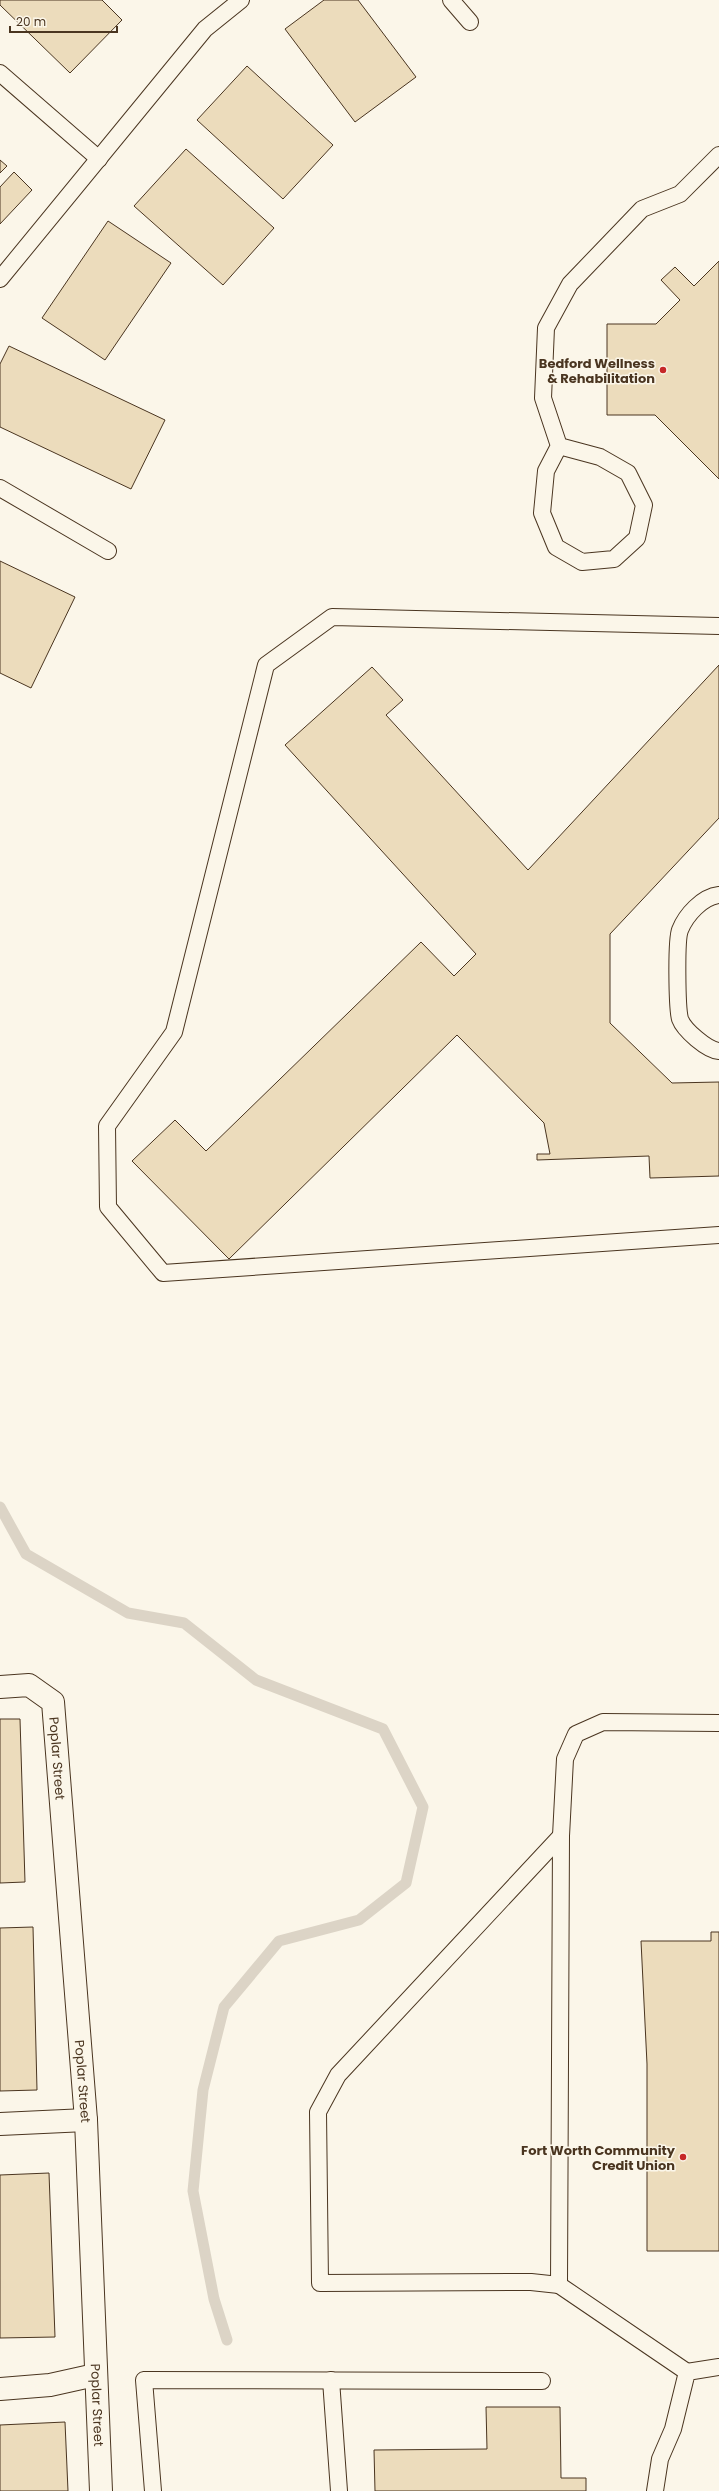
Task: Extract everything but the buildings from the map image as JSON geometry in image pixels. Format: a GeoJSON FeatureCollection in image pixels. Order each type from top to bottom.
{"type":"FeatureCollection","features":[{"type":"Feature","properties":{"kind":"street","name":"Poplar Street"},"geometry":{"type":"LineString","coordinates":[[0,1687],[29,1685],[53,1702],[86,2120],[95,2375],[101,2491]]}},
{"type":"Feature","properties":{"kind":"street"},"geometry":{"type":"LineString","coordinates":[[0,2124],[86,2120]]}},
{"type":"Feature","properties":{"kind":"street"},"geometry":{"type":"LineString","coordinates":[[0,2389],[50,2385],[95,2375]]}},
{"type":"Feature","properties":{"kind":"lane"},"geometry":{"type":"LineString","coordinates":[[0,279],[205,29],[241,0]]}},
{"type":"Feature","properties":{"kind":"lane"},"geometry":{"type":"LineString","coordinates":[[451,0],[470,22]]}},
{"type":"Feature","properties":{"kind":"lane"},"geometry":{"type":"LineString","coordinates":[[0,73],[99,159]]}},
{"type":"Feature","properties":{"kind":"lane"},"geometry":{"type":"LineString","coordinates":[[559,446],[600,457],[628,473],[644,505],[637,538],[614,559],[582,562],[556,547],[542,513],[546,471],[559,446],[543,398],[546,328],[570,284],[642,209],[680,194],[719,155]]}},
{"type":"Feature","properties":{"kind":"lane"},"geometry":{"type":"LineString","coordinates":[[0,488],[108,551]]}},
{"type":"Feature","properties":{"kind":"lane"},"geometry":{"type":"LineString","coordinates":[[719,626],[332,617],[266,665],[174,1032],[107,1126],[108,1207],[163,1274],[719,1235]]}},
{"type":"Feature","properties":{"kind":"lane"},"geometry":{"type":"LineString","coordinates":[[719,895],[713,896],[689,913],[679,931],[678,953],[680,1019],[693,1037],[719,1051]]}},
{"type":"Feature","properties":{"kind":"lane"},"geometry":{"type":"LineString","coordinates":[[558,2285],[561,1836],[565,1759],[576,1734],[603,1722],[719,1723]]}},
{"type":"Feature","properties":{"kind":"lane"},"geometry":{"type":"LineString","coordinates":[[561,1836],[338,2076],[318,2112],[320,2283],[531,2282],[558,2285],[687,2372],[719,2367]]}},
{"type":"Feature","properties":{"kind":"lane"},"geometry":{"type":"LineString","coordinates":[[655,2491],[660,2459],[673,2429],[687,2372]]}},
{"type":"Feature","properties":{"kind":"lane"},"geometry":{"type":"LineString","coordinates":[[153,2491],[144,2380],[542,2381]]}},
{"type":"Feature","properties":{"kind":"lane"},"geometry":{"type":"LineString","coordinates":[[331,2380],[339,2491]]}},
{"type":"Feature","properties":{"kind":"waterway"},"geometry":{"type":"LineString","coordinates":[[0,1507],[26,1554],[128,1613],[184,1623],[256,1680],[383,1729],[423,1807],[406,1883],[359,1920],[279,1941],[224,2007],[203,2090],[193,2191],[214,2299],[227,2340]]}},
{"type":"Feature","properties":{"kind":"place","name":"Bedford Wellness & Rehabilitation"},"geometry":{"type":"Point","coordinates":[663,370]}},
{"type":"Feature","properties":{"kind":"place","name":"Fort Worth Community Credit Union"},"geometry":{"type":"Point","coordinates":[683,2157]}}]}
